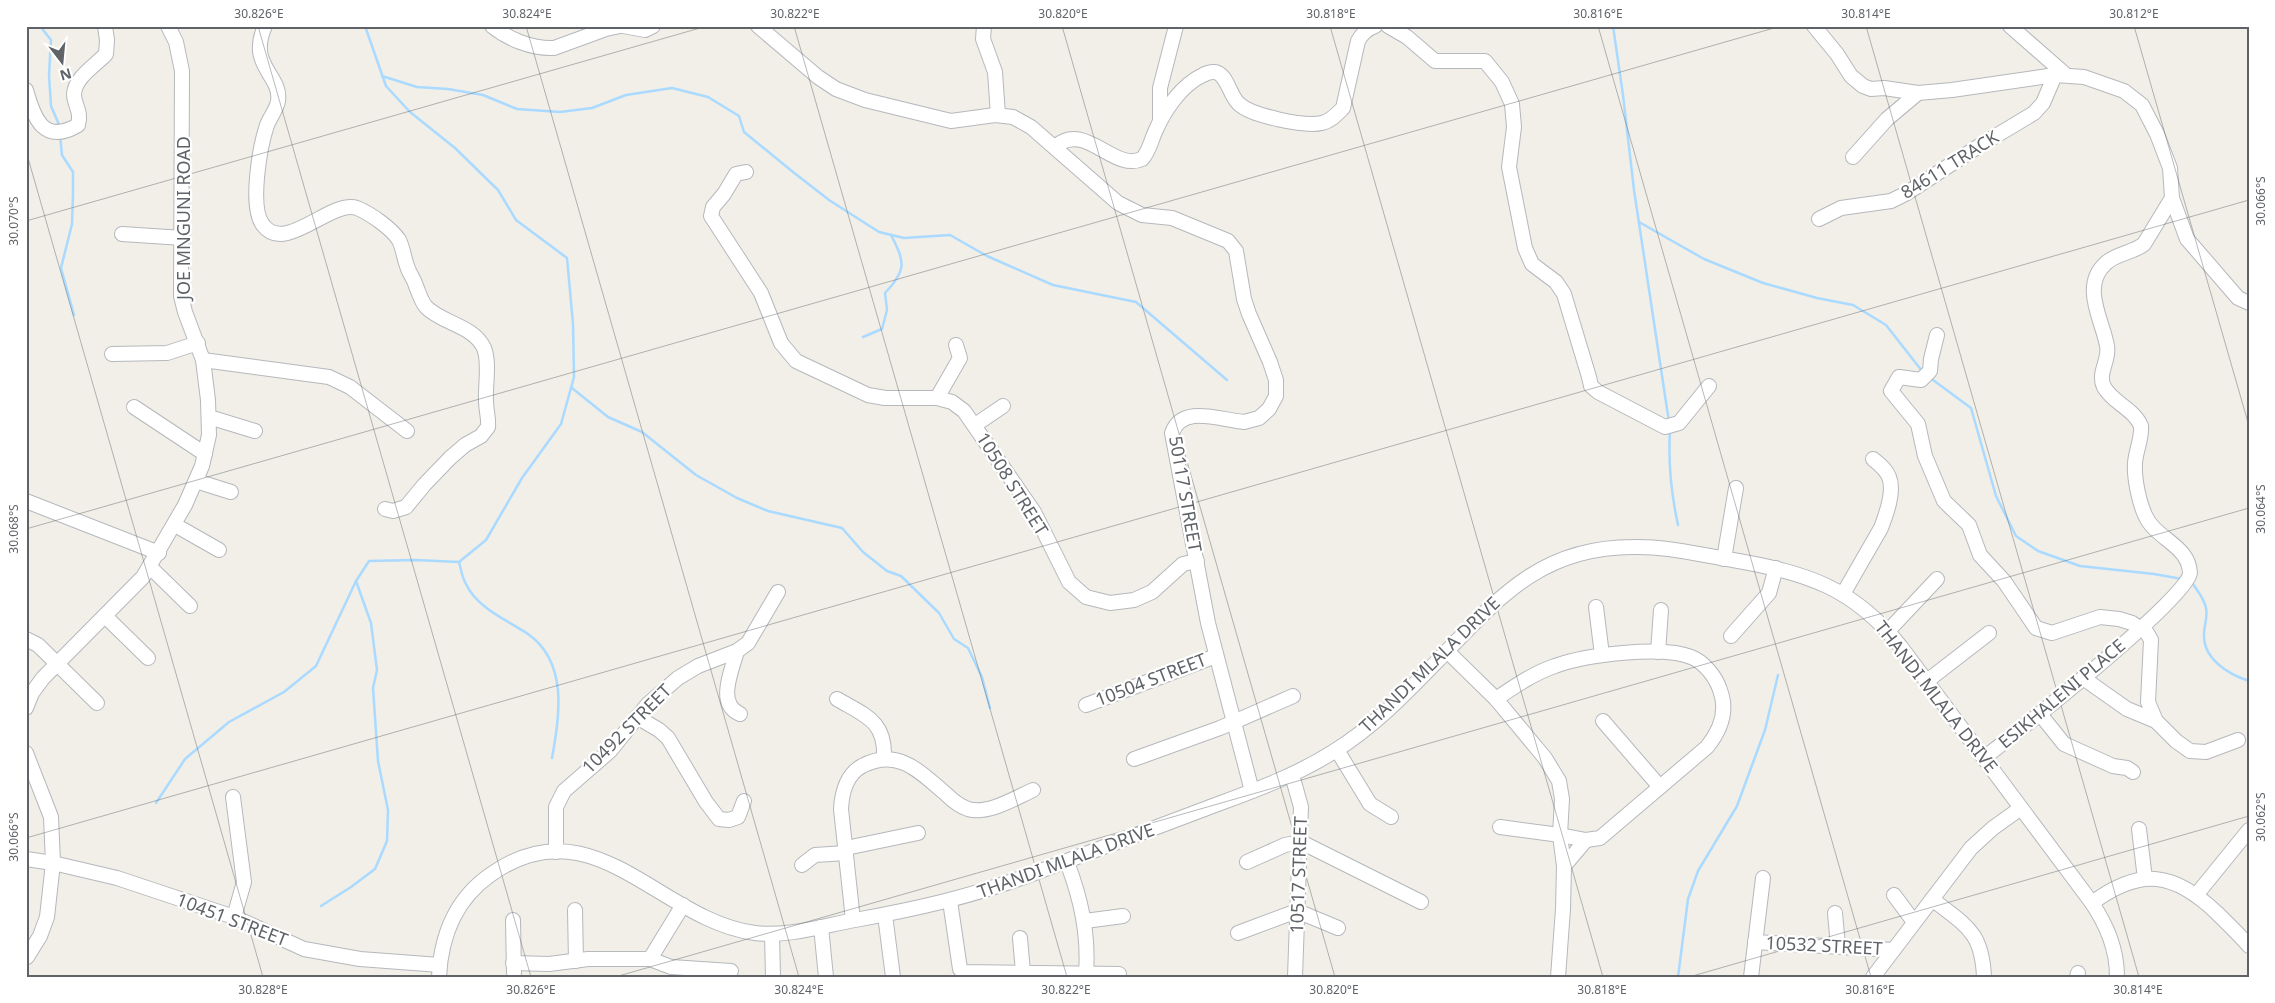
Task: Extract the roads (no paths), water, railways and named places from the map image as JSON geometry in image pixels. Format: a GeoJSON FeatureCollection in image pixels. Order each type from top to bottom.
{"type":"FeatureCollection","features":[{"type":"Feature","properties":{"kind":"street"},"geometry":{"type":"LineString","coordinates":[[26,90],[33,112],[45,130],[56,133],[68,131],[78,125],[80,118],[74,95],[77,85],[85,74],[106,54],[105,26]]}},
{"type":"Feature","properties":{"kind":"street","name":"JOE MNGUNI ROAD"},"geometry":{"type":"LineString","coordinates":[[26,707],[36,686],[138,584],[150,567],[175,525],[196,481],[209,435],[203,360],[181,296],[183,238],[182,71],[176,42],[168,26]]}},
{"type":"Feature","properties":{"kind":"street"},"geometry":{"type":"LineString","coordinates":[[265,26],[261,34],[261,57],[265,69],[274,81],[278,101],[267,124],[260,151],[257,211],[263,225],[269,231],[278,234],[304,227],[339,209],[356,208],[364,212],[390,230],[400,242],[406,265],[426,306],[473,334],[481,344],[486,355],[485,388],[488,428],[481,436],[465,445],[450,458],[406,507],[393,511],[385,509]]}},
{"type":"Feature","properties":{"kind":"street"},"geometry":{"type":"LineString","coordinates":[[492,26],[504,36],[545,49],[554,48],[606,29],[622,26],[646,30],[653,26]]}},
{"type":"Feature","properties":{"kind":"street"},"geometry":{"type":"LineString","coordinates":[[758,26],[818,77],[848,95],[951,121],[998,115],[1019,120],[1055,147],[1062,141],[1075,139],[1123,159],[1137,162],[1146,156],[1160,120],[1184,89],[1202,76],[1214,72],[1222,77],[1235,100],[1247,110],[1299,123],[1313,124],[1330,120],[1344,108],[1361,35],[1376,26]]}},
{"type":"Feature","properties":{"kind":"street"},"geometry":{"type":"LineString","coordinates":[[984,26],[983,39],[995,72],[998,115]]}},
{"type":"Feature","properties":{"kind":"street"},"geometry":{"type":"LineString","coordinates":[[1160,120],[1160,88],[1176,26]]}},
{"type":"Feature","properties":{"kind":"street"},"geometry":{"type":"LineString","coordinates":[[1388,26],[1407,38],[1435,61],[1485,61],[1502,82],[1512,104],[1514,117],[1509,167],[1525,248],[1532,264],[1556,282],[1564,294],[1594,390],[1665,427],[1679,423],[1709,386]]}},
{"type":"Feature","properties":{"kind":"street"},"geometry":{"type":"LineString","coordinates":[[1814,26],[1851,76],[1863,86],[1871,89],[1884,88],[1918,93],[2061,75],[2100,81],[2124,91],[2142,105],[2158,134],[2170,168],[2172,198],[2187,239],[2238,298],[2249,304]]}},
{"type":"Feature","properties":{"kind":"street"},"geometry":{"type":"LineString","coordinates":[[2010,26],[2061,75]]}},
{"type":"Feature","properties":{"kind":"street","name":"84611 TRACK"},"geometry":{"type":"LineString","coordinates":[[1819,218],[1841,208],[1891,201],[1907,192],[2034,113],[2061,75]]}},
{"type":"Feature","properties":{"kind":"street"},"geometry":{"type":"LineString","coordinates":[[1853,157],[1887,119],[1918,93]]}},
{"type":"Feature","properties":{"kind":"street","name":"50117 STREET"},"geometry":{"type":"LineString","coordinates":[[1055,147],[1118,203],[1142,215],[1172,218],[1220,236],[1233,245],[1238,258],[1241,284],[1249,314],[1274,371],[1276,396],[1269,409],[1259,418],[1244,422],[1203,416],[1188,416],[1177,422],[1174,427],[1173,439],[1197,562]]}},
{"type":"Feature","properties":{"kind":"street","name":"10508 STREET"},"geometry":{"type":"LineString","coordinates":[[746,172],[736,174],[724,194],[713,207],[711,216],[760,293],[777,334],[790,356],[803,366],[868,395],[885,398],[937,398],[958,406],[975,425],[1034,512],[1069,582],[1086,597],[1110,603],[1134,600],[1152,592],[1183,564],[1197,562]]}},
{"type":"Feature","properties":{"kind":"street","name":"ESIKHALENI PLACE"},"geometry":{"type":"LineString","coordinates":[[1984,758],[2040,714],[2140,628],[2185,585],[2190,572],[2184,554],[2153,528],[2142,509],[2135,465],[2141,426],[2136,418],[2107,391],[2102,382],[2108,346],[2095,309],[2095,288],[2101,270],[2106,263],[2144,244],[2172,198]]}},
{"type":"Feature","properties":{"kind":"street"},"geometry":{"type":"LineString","coordinates":[[122,234],[183,238]]}},
{"type":"Feature","properties":{"kind":"street"},"geometry":{"type":"LineString","coordinates":[[1938,335],[1931,359],[1930,371],[1921,380],[1899,377],[1891,391],[1918,424],[1926,456],[1942,496],[1947,505],[1969,525],[1985,562],[2004,581],[2032,623],[2040,630],[2052,633],[2100,617],[2126,621],[2147,633],[2152,640],[2148,702],[2156,721],[2176,742],[2190,750],[2206,752],[2238,740]]}},
{"type":"Feature","properties":{"kind":"street"},"geometry":{"type":"LineString","coordinates":[[112,354],[167,353],[198,342]]}},
{"type":"Feature","properties":{"kind":"street"},"geometry":{"type":"LineString","coordinates":[[937,398],[960,358],[956,345]]}},
{"type":"Feature","properties":{"kind":"street"},"geometry":{"type":"LineString","coordinates":[[203,360],[329,377],[350,387],[407,431]]}},
{"type":"Feature","properties":{"kind":"street"},"geometry":{"type":"LineString","coordinates":[[975,425],[1003,406]]}},
{"type":"Feature","properties":{"kind":"street"},"geometry":{"type":"LineString","coordinates":[[134,407],[205,454]]}},
{"type":"Feature","properties":{"kind":"street"},"geometry":{"type":"LineString","coordinates":[[209,417],[254,431]]}},
{"type":"Feature","properties":{"kind":"street"},"geometry":{"type":"LineString","coordinates":[[1842,594],[1885,518],[1890,481],[1886,472],[1873,459]]}},
{"type":"Feature","properties":{"kind":"street"},"geometry":{"type":"LineString","coordinates":[[196,481],[231,492]]}},
{"type":"Feature","properties":{"kind":"street"},"geometry":{"type":"LineString","coordinates":[[1724,559],[1736,488]]}},
{"type":"Feature","properties":{"kind":"street"},"geometry":{"type":"LineString","coordinates":[[26,501],[159,552]]}},
{"type":"Feature","properties":{"kind":"street"},"geometry":{"type":"LineString","coordinates":[[175,525],[219,550]]}},
{"type":"Feature","properties":{"kind":"street","name":"THANDI MLALA DRIVE"},"geometry":{"type":"LineString","coordinates":[[439,971],[441,951],[451,920],[456,910],[473,889],[495,871],[510,863],[522,858],[556,852],[582,854],[603,860],[683,905],[728,927],[772,934],[821,927],[950,901],[1067,862],[1292,775],[1337,750],[1379,719],[1487,609],[1514,585],[1546,566],[1576,555],[1609,548],[1635,546],[1776,568],[1816,580],[1842,594],[1865,610],[1888,631],[2092,903],[2107,928],[2117,963],[2117,977]]}},
{"type":"Feature","properties":{"kind":"street"},"geometry":{"type":"LineString","coordinates":[[1197,562],[1216,656],[1252,791]]}},
{"type":"Feature","properties":{"kind":"street"},"geometry":{"type":"LineString","coordinates":[[150,567],[190,606]]}},
{"type":"Feature","properties":{"kind":"street"},"geometry":{"type":"LineString","coordinates":[[1731,636],[1769,593],[1776,568]]}},
{"type":"Feature","properties":{"kind":"street"},"geometry":{"type":"LineString","coordinates":[[1888,631],[1937,579]]}},
{"type":"Feature","properties":{"kind":"street","name":"10492 STREET"},"geometry":{"type":"LineString","coordinates":[[556,852],[556,817],[559,800],[564,791],[610,751],[637,717],[657,696],[688,671],[737,651],[748,643],[754,636],[778,592]]}},
{"type":"Feature","properties":{"kind":"street"},"geometry":{"type":"LineString","coordinates":[[1596,608],[1602,656]]}},
{"type":"Feature","properties":{"kind":"street"},"geometry":{"type":"LineString","coordinates":[[1658,652],[1661,610]]}},
{"type":"Feature","properties":{"kind":"street"},"geometry":{"type":"LineString","coordinates":[[105,616],[148,658]]}},
{"type":"Feature","properties":{"kind":"street"},"geometry":{"type":"LineString","coordinates":[[1926,681],[1989,633]]}},
{"type":"Feature","properties":{"kind":"street"},"geometry":{"type":"LineString","coordinates":[[26,639],[38,645],[97,703]]}},
{"type":"Feature","properties":{"kind":"street"},"geometry":{"type":"LineString","coordinates":[[737,651],[727,700],[730,709],[740,714]]}},
{"type":"Feature","properties":{"kind":"street"},"geometry":{"type":"LineString","coordinates":[[1447,651],[1496,699],[1545,758],[1555,774],[1562,799],[1560,835],[1564,866],[1564,909],[1558,977]]}},
{"type":"Feature","properties":{"kind":"street"},"geometry":{"type":"LineString","coordinates":[[1496,699],[1515,685],[1558,665],[1602,656],[1658,652],[1682,654],[1700,662],[1720,687],[1723,704],[1721,722],[1713,739],[1600,838],[1586,840],[1500,827]]}},
{"type":"Feature","properties":{"kind":"street","name":"10504 STREET"},"geometry":{"type":"LineString","coordinates":[[1086,705],[1216,656]]}},
{"type":"Feature","properties":{"kind":"street"},"geometry":{"type":"LineString","coordinates":[[2083,678],[2127,709],[2156,721]]}},
{"type":"Feature","properties":{"kind":"street"},"geometry":{"type":"LineString","coordinates":[[1134,758],[1233,722],[1293,696]]}},
{"type":"Feature","properties":{"kind":"street"},"geometry":{"type":"LineString","coordinates":[[836,699],[867,717],[878,726],[884,738],[884,759]]}},
{"type":"Feature","properties":{"kind":"street"},"geometry":{"type":"LineString","coordinates":[[2040,714],[2064,744],[2113,766],[2125,768],[2133,772]]}},
{"type":"Feature","properties":{"kind":"street"},"geometry":{"type":"LineString","coordinates":[[637,717],[668,738],[706,802],[719,819],[729,820],[738,817],[744,801]]}},
{"type":"Feature","properties":{"kind":"street"},"geometry":{"type":"LineString","coordinates":[[1603,721],[1660,787]]}},
{"type":"Feature","properties":{"kind":"street"},"geometry":{"type":"LineString","coordinates":[[1337,750],[1370,804],[1391,817]]}},
{"type":"Feature","properties":{"kind":"street"},"geometry":{"type":"LineString","coordinates":[[26,752],[51,817],[53,863],[47,917],[40,936],[27,957]]}},
{"type":"Feature","properties":{"kind":"street"},"geometry":{"type":"LineString","coordinates":[[854,920],[841,809],[845,784],[854,772],[861,767],[884,759],[896,760],[916,769],[956,802],[968,809],[979,810],[994,806],[1033,790]]}},
{"type":"Feature","properties":{"kind":"street","name":"10517 STREET"},"geometry":{"type":"LineString","coordinates":[[1292,775],[1299,791],[1301,807],[1294,977]]}},
{"type":"Feature","properties":{"kind":"street"},"geometry":{"type":"LineString","coordinates":[[233,797],[244,882],[234,916]]}},
{"type":"Feature","properties":{"kind":"street"},"geometry":{"type":"LineString","coordinates":[[1873,977],[1971,848],[1993,828],[2021,808]]}},
{"type":"Feature","properties":{"kind":"street"},"geometry":{"type":"LineString","coordinates":[[2139,828],[2145,879]]}},
{"type":"Feature","properties":{"kind":"street"},"geometry":{"type":"LineString","coordinates":[[2196,894],[2249,830]]}},
{"type":"Feature","properties":{"kind":"street"},"geometry":{"type":"LineString","coordinates":[[802,865],[815,855],[846,850],[918,833]]}},
{"type":"Feature","properties":{"kind":"street"},"geometry":{"type":"LineString","coordinates":[[1564,866],[1586,840]]}},
{"type":"Feature","properties":{"kind":"street"},"geometry":{"type":"LineString","coordinates":[[1247,862],[1285,845],[1301,842],[1421,902]]}},
{"type":"Feature","properties":{"kind":"street","name":"10451 STREET"},"geometry":{"type":"LineString","coordinates":[[26,859],[53,863],[118,878],[234,916],[304,949],[331,955],[439,971]]}},
{"type":"Feature","properties":{"kind":"street"},"geometry":{"type":"LineString","coordinates":[[1067,862],[1085,921],[1088,944],[1086,974]]}},
{"type":"Feature","properties":{"kind":"street"},"geometry":{"type":"LineString","coordinates":[[1751,977],[1763,878]]}},
{"type":"Feature","properties":{"kind":"street"},"geometry":{"type":"LineString","coordinates":[[2092,903],[2116,887],[2134,880],[2145,879],[2175,883],[2196,894],[2246,936]]}},
{"type":"Feature","properties":{"kind":"street"},"geometry":{"type":"LineString","coordinates":[[1894,895],[1914,922]]}},
{"type":"Feature","properties":{"kind":"street"},"geometry":{"type":"LineString","coordinates":[[1932,899],[1974,934],[1981,950],[1984,972],[1973,977]]}},
{"type":"Feature","properties":{"kind":"street"},"geometry":{"type":"LineString","coordinates":[[950,901],[961,971],[1119,974]]}},
{"type":"Feature","properties":{"kind":"street"},"geometry":{"type":"LineString","coordinates":[[650,959],[683,905]]}},
{"type":"Feature","properties":{"kind":"street"},"geometry":{"type":"LineString","coordinates":[[575,910],[576,961]]}},
{"type":"Feature","properties":{"kind":"street"},"geometry":{"type":"LineString","coordinates":[[1238,933],[1297,911],[1338,928]]}},
{"type":"Feature","properties":{"kind":"street"},"geometry":{"type":"LineString","coordinates":[[1835,913],[1838,946]]}},
{"type":"Feature","properties":{"kind":"street"},"geometry":{"type":"LineString","coordinates":[[885,915],[893,977]]}},
{"type":"Feature","properties":{"kind":"street"},"geometry":{"type":"LineString","coordinates":[[1085,921],[1123,916]]}},
{"type":"Feature","properties":{"kind":"street"},"geometry":{"type":"LineString","coordinates":[[513,920],[513,968],[598,958],[650,959],[671,967],[731,971]]}},
{"type":"Feature","properties":{"kind":"street"},"geometry":{"type":"LineString","coordinates":[[821,927],[826,977]]}},
{"type":"Feature","properties":{"kind":"street"},"geometry":{"type":"LineString","coordinates":[[772,934],[773,977]]}},
{"type":"Feature","properties":{"kind":"street"},"geometry":{"type":"LineString","coordinates":[[1020,938],[1023,972]]}},
{"type":"Feature","properties":{"kind":"street","name":"10532 STREET"},"geometry":{"type":"LineString","coordinates":[[1755,942],[1893,950]]}},
{"type":"Feature","properties":{"kind":"waterway"},"geometry":{"type":"LineString","coordinates":[[40,26],[51,40],[49,75],[51,106],[60,127]]}},
{"type":"Feature","properties":{"kind":"waterway"},"geometry":{"type":"LineString","coordinates":[[156,803],[185,759],[229,722],[284,692],[316,666],[356,581],[369,561],[415,560],[459,562],[486,540],[522,478],[561,424],[574,377],[573,324],[567,258],[516,220],[498,190],[455,148],[410,112],[386,86],[365,26]]}},
{"type":"Feature","properties":{"kind":"waterway"},"geometry":{"type":"LineString","coordinates":[[1613,26],[1634,190],[1669,422]]}},
{"type":"Feature","properties":{"kind":"waterway"},"geometry":{"type":"LineString","coordinates":[[382,76],[417,87],[448,89],[483,95],[517,109],[560,112],[592,108],[626,95],[672,88],[708,97],[739,116],[744,132],[793,172],[829,200],[879,232],[904,238],[950,235],[987,256],[1053,285],[1136,302],[1227,380]]}},
{"type":"Feature","properties":{"kind":"waterway"},"geometry":{"type":"LineString","coordinates":[[60,135],[62,155],[73,172],[72,224],[61,268],[74,315]]}},
{"type":"Feature","properties":{"kind":"waterway"},"geometry":{"type":"LineString","coordinates":[[1639,222],[1704,259],[1763,283],[1817,298],[1853,305],[1886,325],[1922,371]]}},
{"type":"Feature","properties":{"kind":"waterway"},"geometry":{"type":"LineString","coordinates":[[863,337],[882,329],[887,310],[885,293],[897,278],[902,266],[899,252],[891,235]]}},
{"type":"Feature","properties":{"kind":"waterway"},"geometry":{"type":"LineString","coordinates":[[1929,377],[1971,408],[1996,496],[2016,536],[2038,551],[2080,566],[2182,579]]}},
{"type":"Feature","properties":{"kind":"waterway"},"geometry":{"type":"LineString","coordinates":[[572,388],[608,417],[642,432],[696,475],[737,498],[768,511],[842,528],[863,552],[887,571],[901,576],[939,613],[954,639],[968,648],[982,677],[990,708]]}},
{"type":"Feature","properties":{"kind":"waterway"},"geometry":{"type":"LineString","coordinates":[[1670,430],[1671,478],[1678,525]]}},
{"type":"Feature","properties":{"kind":"waterway"},"geometry":{"type":"LineString","coordinates":[[459,562],[465,582],[477,600],[493,613],[528,634],[541,646],[550,659],[558,691],[557,725],[552,758]]}},
{"type":"Feature","properties":{"kind":"waterway"},"geometry":{"type":"LineString","coordinates":[[321,906],[375,869],[387,841],[388,810],[378,761],[373,688],[377,670],[371,623],[356,581]]}},
{"type":"Feature","properties":{"kind":"waterway"},"geometry":{"type":"LineString","coordinates":[[2193,584],[2205,604],[2207,614],[2204,634],[2205,643],[2212,658],[2225,670],[2249,681]]}},
{"type":"Feature","properties":{"kind":"waterway"},"geometry":{"type":"LineString","coordinates":[[1678,977],[1688,899],[1698,871],[1737,806],[1765,730],[1778,675]]}}]}
